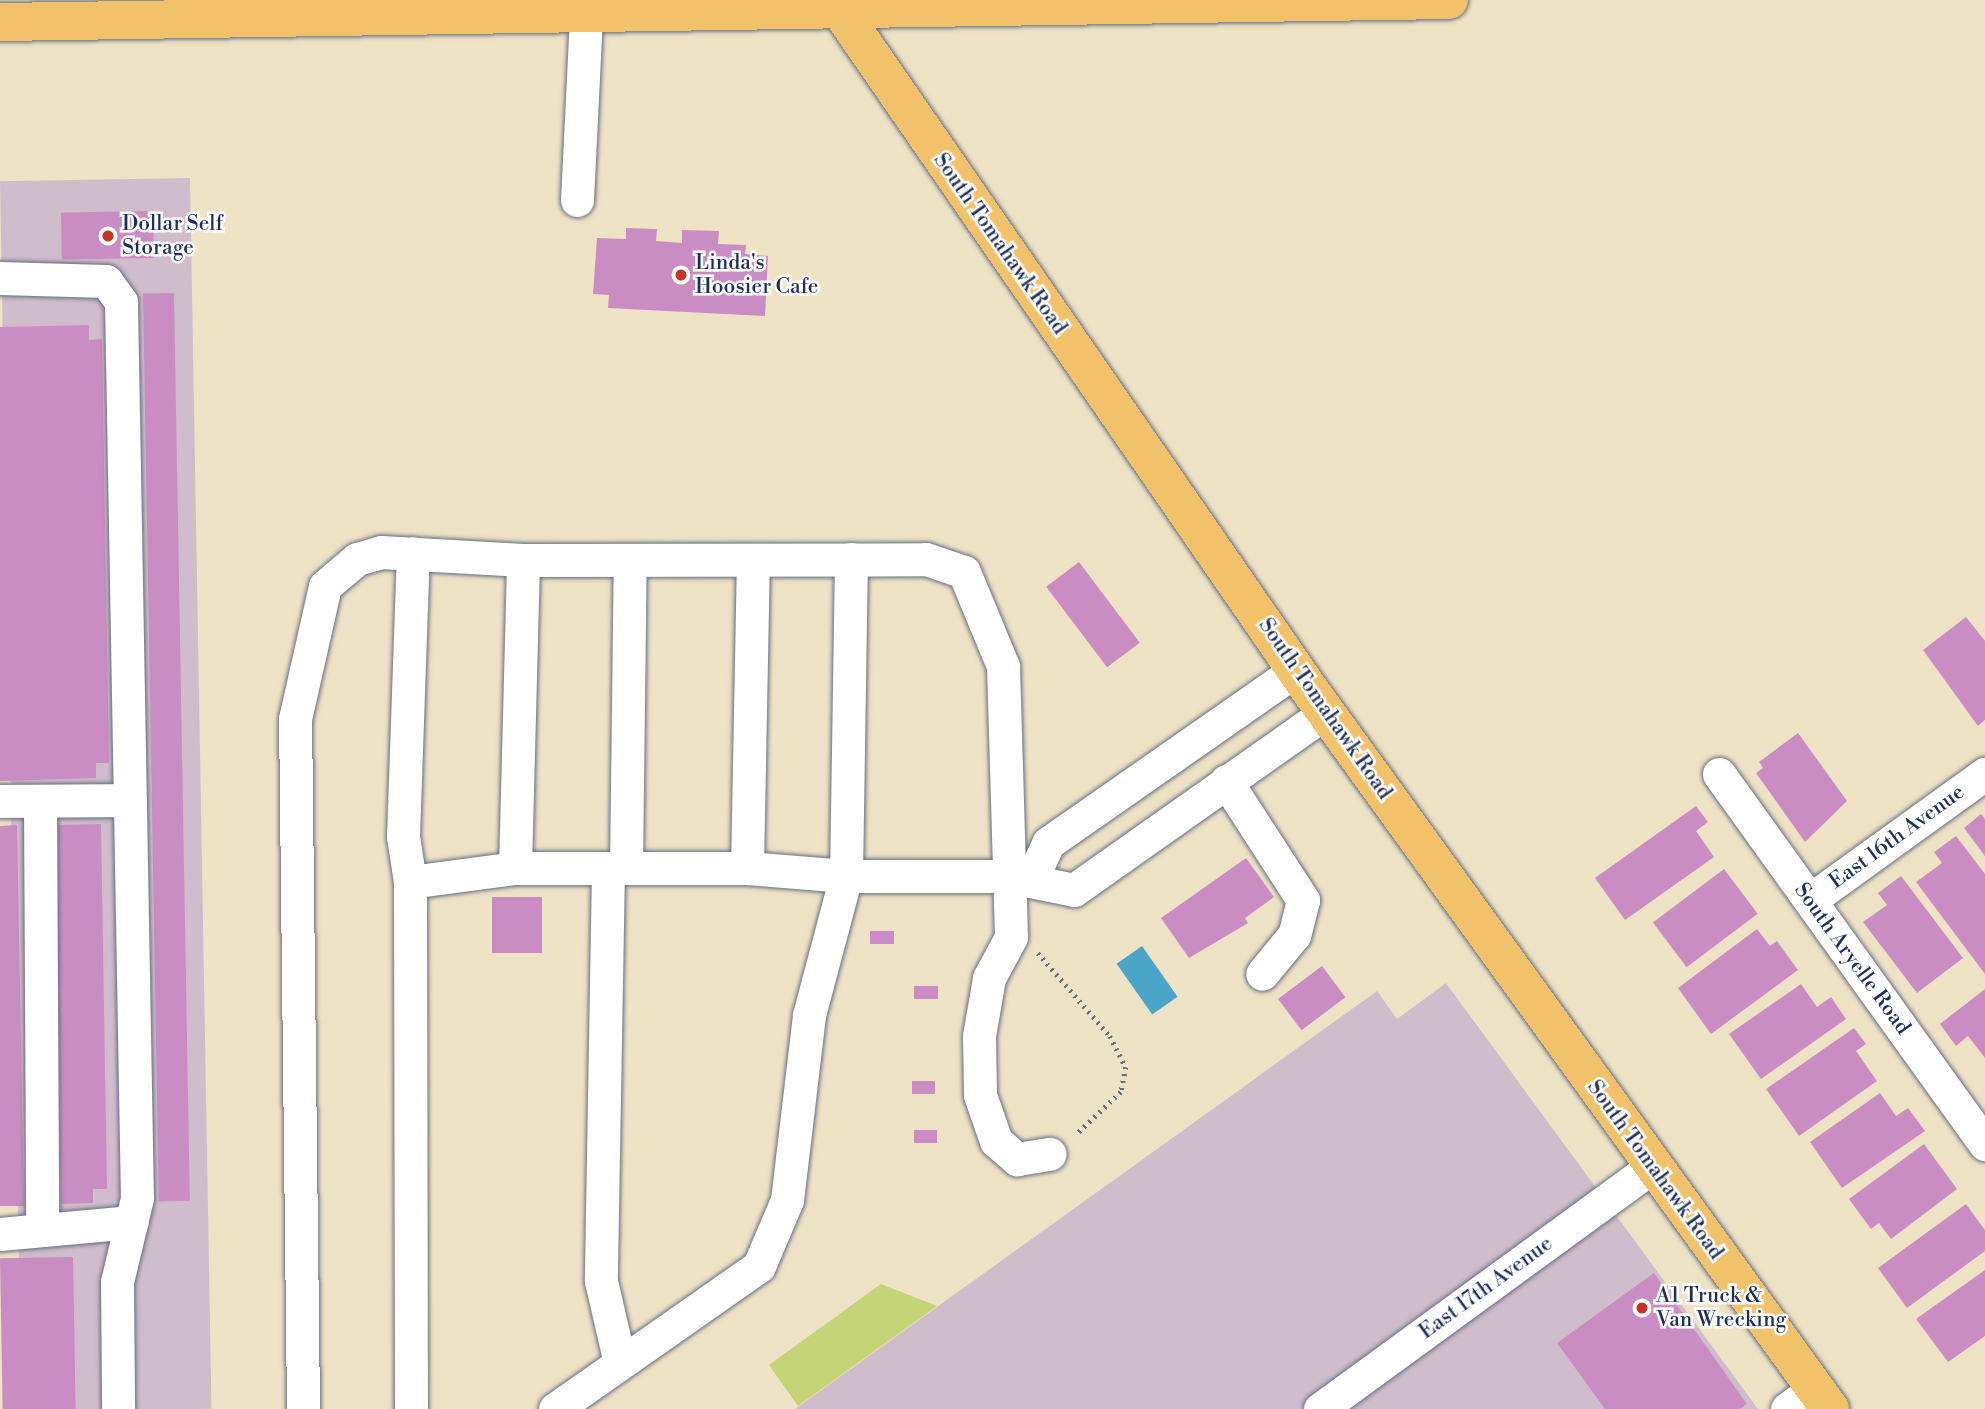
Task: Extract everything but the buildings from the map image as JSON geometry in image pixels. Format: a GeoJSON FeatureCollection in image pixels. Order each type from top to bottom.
{"type":"FeatureCollection","features":[{"type":"Feature","properties":{"kind":"main road"},"geometry":{"type":"LineString","coordinates":[[0,22],[586,13],[836,5],[1449,0]]}},
{"type":"Feature","properties":{"kind":"main road","name":"South Tomahawk Road"},"geometry":{"type":"LineString","coordinates":[[836,5],[1296,670],[1652,1167],[1811,1402]]}},
{"type":"Feature","properties":{"kind":"street"},"geometry":{"type":"LineString","coordinates":[[577,200],[586,13]]}},
{"type":"Feature","properties":{"kind":"street"},"geometry":{"type":"LineString","coordinates":[[0,278],[106,281],[121,302],[137,1198],[117,1282],[118,1409]]}},
{"type":"Feature","properties":{"kind":"street"},"geometry":{"type":"LineString","coordinates":[[303,1409],[295,719],[324,586],[357,559],[381,552],[523,560],[926,559],[964,572],[1003,666],[1019,877],[1011,937],[989,978],[979,1036],[981,1095],[996,1141],[1017,1159],[1050,1154]]}},
{"type":"Feature","properties":{"kind":"street"},"geometry":{"type":"LineString","coordinates":[[411,1409],[410,883],[403,836],[413,553]]}},
{"type":"Feature","properties":{"kind":"street"},"geometry":{"type":"LineString","coordinates":[[620,1363],[601,1282],[630,559]]}},
{"type":"Feature","properties":{"kind":"street"},"geometry":{"type":"LineString","coordinates":[[747,867],[753,559]]}},
{"type":"Feature","properties":{"kind":"street"},"geometry":{"type":"LineString","coordinates":[[555,1409],[760,1266],[788,1200],[809,1015],[846,876],[851,559]]}},
{"type":"Feature","properties":{"kind":"street"},"geometry":{"type":"LineString","coordinates":[[515,868],[523,560]]}},
{"type":"Feature","properties":{"kind":"street"},"geometry":{"type":"LineString","coordinates":[[1019,877],[1048,844],[1296,670]]}},
{"type":"Feature","properties":{"kind":"street"},"geometry":{"type":"LineString","coordinates":[[410,883],[515,868],[747,867],[846,876],[1019,877],[1074,890],[1326,712]]}},
{"type":"Feature","properties":{"kind":"street"},"geometry":{"type":"LineString","coordinates":[[1149,774],[1178,816]]}},
{"type":"Feature","properties":{"kind":"street","name":"South Aryelle Road"},"geometry":{"type":"LineString","coordinates":[[1719,774],[1985,1144]]}},
{"type":"Feature","properties":{"kind":"street","name":"East 16th Avenue"},"geometry":{"type":"LineString","coordinates":[[1810,900],[1985,774]]}},
{"type":"Feature","properties":{"kind":"street"},"geometry":{"type":"LineString","coordinates":[[1226,781],[1303,900],[1294,935],[1262,974]]}},
{"type":"Feature","properties":{"kind":"street"},"geometry":{"type":"LineString","coordinates":[[0,801],[130,800]]}},
{"type":"Feature","properties":{"kind":"street"},"geometry":{"type":"LineString","coordinates":[[40,801],[42,1230]]}},
{"type":"Feature","properties":{"kind":"street","name":"East 17th Avenue"},"geometry":{"type":"LineString","coordinates":[[1320,1409],[1652,1167]]}},
{"type":"Feature","properties":{"kind":"street"},"geometry":{"type":"LineString","coordinates":[[0,1234],[131,1222]]}},
{"type":"Feature","properties":{"kind":"path"},"geometry":{"type":"LineString","coordinates":[[1011,937],[1043,956],[1110,1036],[1126,1067],[1121,1092],[1050,1154]]}},
{"type":"Feature","properties":{"kind":"shaded area"},"geometry":{"type":"Polygon","coordinates":[[[190,178],[211,1409],[21,1409],[0,181],[190,178]]]}},
{"type":"Feature","properties":{"kind":"shaded area"},"geometry":{"type":"Polygon","coordinates":[[[1446,983],[1758,1409],[795,1409],[1377,991],[1397,1019],[1446,983]]]}},
{"type":"Feature","properties":{"kind":"green space"},"geometry":{"type":"Polygon","coordinates":[[[881,1284],[937,1306],[798,1406],[769,1365],[881,1284]]]}},
{"type":"Feature","properties":{"kind":"water"},"geometry":{"type":"Polygon","coordinates":[[[1142,946],[1178,997],[1152,1015],[1117,964],[1142,946]]]}},
{"type":"Feature","properties":{"kind":"place","name":"Dollar Self Storage"},"geometry":{"type":"Point","coordinates":[108,236]}},
{"type":"Feature","properties":{"kind":"place","name":"Linda's Hoosier Cafe"},"geometry":{"type":"Point","coordinates":[681,275]}},
{"type":"Feature","properties":{"kind":"place","name":"A1 Truck & Van Wrecking"},"geometry":{"type":"Point","coordinates":[1642,1308]}}]}
